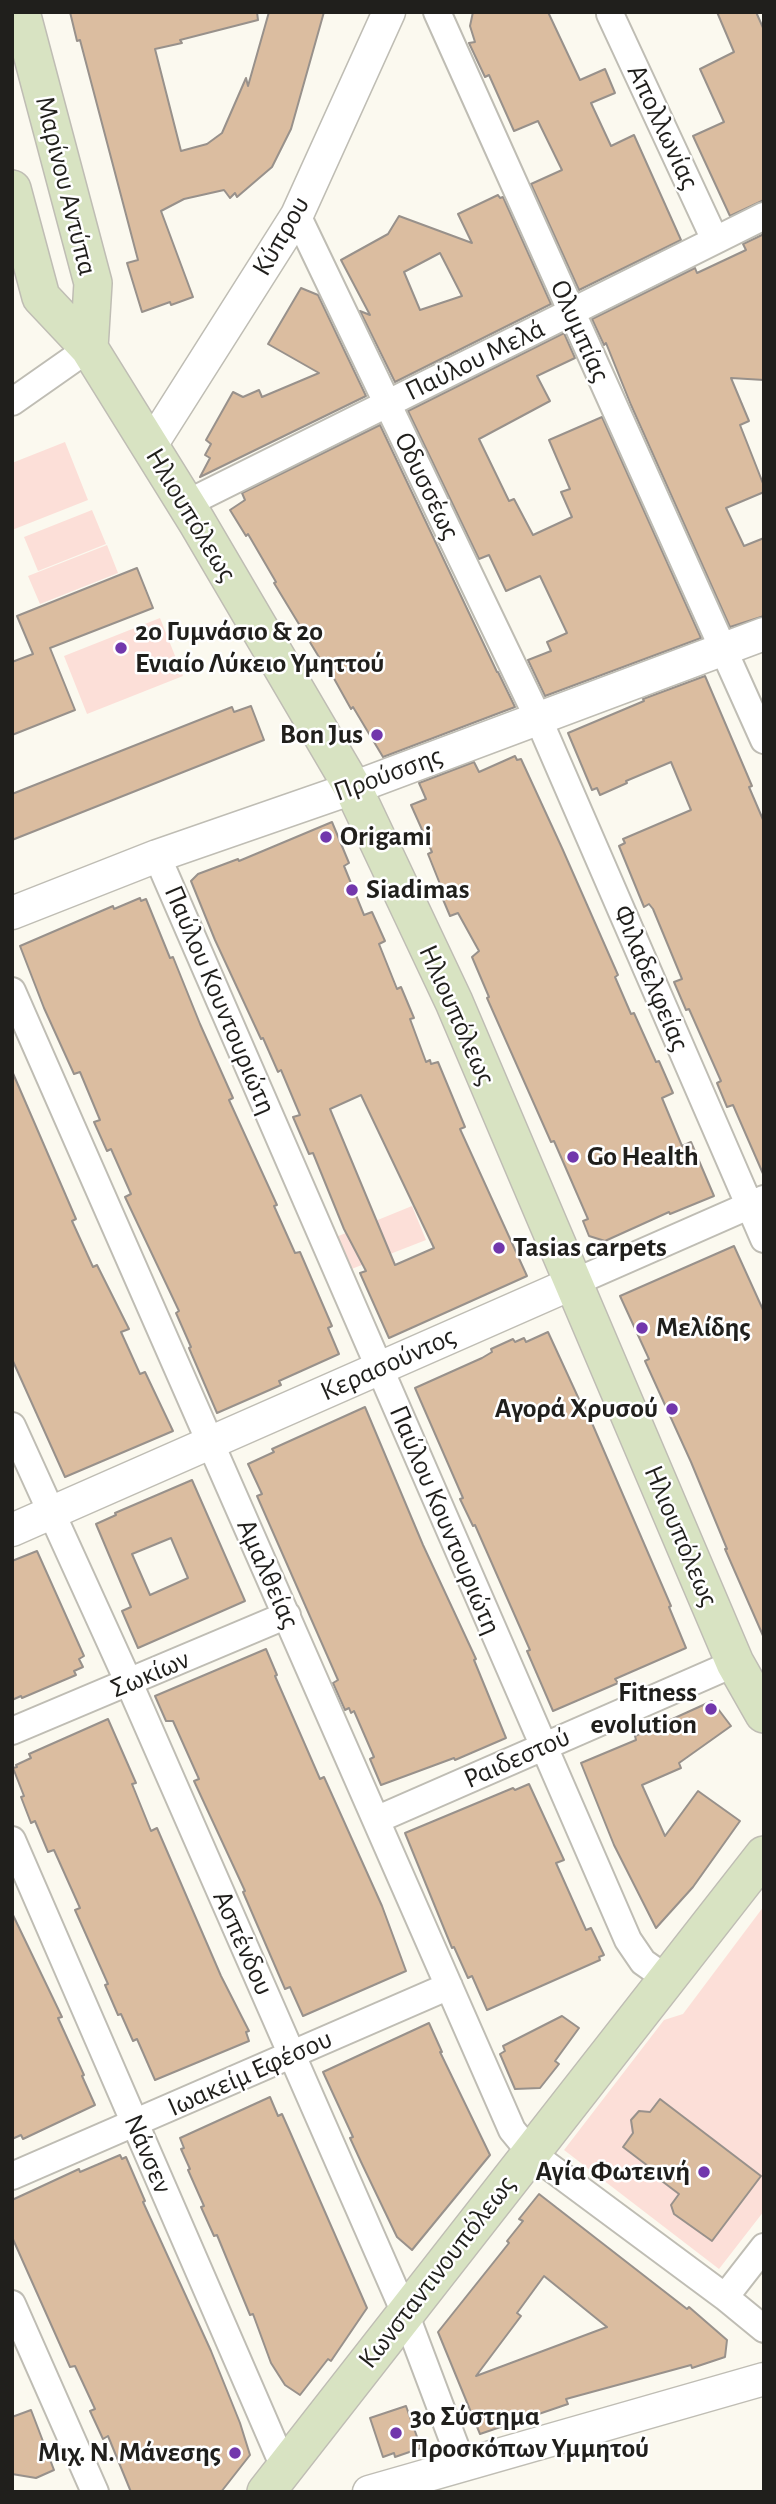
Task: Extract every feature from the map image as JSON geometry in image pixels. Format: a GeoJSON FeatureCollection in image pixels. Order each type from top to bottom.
{"type":"FeatureCollection","features":[{"type":"Feature","properties":{"kind":"main road","name":"Μαρίνου Αντύπα"},"geometry":{"type":"LineString","coordinates":[[21,12],[93,283],[89,348]]}},
{"type":"Feature","properties":{"kind":"main road","name":"Μαρίνου Αντύπα"},"geometry":{"type":"LineString","coordinates":[[12,189],[41,297],[89,348]]}},
{"type":"Feature","properties":{"kind":"main road","name":"Ηλιουπόλεως"},"geometry":{"type":"LineString","coordinates":[[89,348],[186,504],[353,788],[454,1002],[734,1663],[764,1714]]}},
{"type":"Feature","properties":{"kind":"main road","name":"Κωνσταντινουπόλεως"},"geometry":{"type":"LineString","coordinates":[[275,2479],[764,1855]]}},
{"type":"Feature","properties":{"kind":"street","name":"Κύπρου"},"geometry":{"type":"LineString","coordinates":[[150,447],[298,215],[388,12]]}},
{"type":"Feature","properties":{"kind":"street","name":"Ολυμπίας"},"geometry":{"type":"LineString","coordinates":[[436,12],[764,740]]}},
{"type":"Feature","properties":{"kind":"street","name":"Απολλωνίας"},"geometry":{"type":"LineString","coordinates":[[610,14],[715,240]]}},
{"type":"Feature","properties":{"kind":"street","name":"Οδυσσέως"},"geometry":{"type":"LineString","coordinates":[[298,215],[538,718]]}},
{"type":"Feature","properties":{"kind":"street","name":"Παύλου Μελά"},"geometry":{"type":"LineString","coordinates":[[186,504],[764,216]]}},
{"type":"Feature","properties":{"kind":"street"},"geometry":{"type":"LineString","coordinates":[[12,269],[41,297]]}},
{"type":"Feature","properties":{"kind":"street"},"geometry":{"type":"LineString","coordinates":[[12,402],[89,348]]}},
{"type":"Feature","properties":{"kind":"street","name":"Προύσσης"},"geometry":{"type":"LineString","coordinates":[[12,913],[157,856],[353,788],[764,634]]}},
{"type":"Feature","properties":{"kind":"street","name":"Φιλαδελφείας"},"geometry":{"type":"LineString","coordinates":[[538,718],[757,1203],[764,1239]]}},
{"type":"Feature","properties":{"kind":"street","name":"Παύλου Κουντουριώτη"},"geometry":{"type":"LineString","coordinates":[[157,856],[628,1940],[643,1962],[667,1979]]}},
{"type":"Feature","properties":{"kind":"street","name":"Αμαλθείας"},"geometry":{"type":"LineString","coordinates":[[12,991],[512,2130],[531,2153],[764,2329]]}},
{"type":"Feature","properties":{"kind":"street","name":"Κερασούντος"},"geometry":{"type":"LineString","coordinates":[[12,1530],[757,1203]]}},
{"type":"Feature","properties":{"kind":"street","name":"Ασπένδου"},"geometry":{"type":"LineString","coordinates":[[12,1426],[293,2054],[405,2313],[462,2464]]}},
{"type":"Feature","properties":{"kind":"street","name":"Σωκίων"},"geometry":{"type":"LineString","coordinates":[[12,1731],[129,1684],[287,1615]]}},
{"type":"Feature","properties":{"kind":"street","name":"Ραιδεστού"},"geometry":{"type":"LineString","coordinates":[[376,1820],[734,1663]]}},
{"type":"Feature","properties":{"kind":"street","name":"Νάνσεν"},"geometry":{"type":"LineString","coordinates":[[12,1840],[135,2123],[275,2479]]}},
{"type":"Feature","properties":{"kind":"street","name":"Ιωακείμ Εφέσου"},"geometry":{"type":"LineString","coordinates":[[12,2176],[449,1986]]}},
{"type":"Feature","properties":{"kind":"street"},"geometry":{"type":"LineString","coordinates":[[725,2297],[764,2247]]}},
{"type":"Feature","properties":{"kind":"street"},"geometry":{"type":"LineString","coordinates":[[12,2304],[21,2347],[95,2492]]}},
{"type":"Feature","properties":{"kind":"street"},"geometry":{"type":"LineString","coordinates":[[369,2492],[764,2379]]}},
{"type":"Feature","properties":{"kind":"shaded area"},"geometry":{"type":"Polygon","coordinates":[[[65,442],[88,500],[12,530],[12,463],[65,442]]]}},
{"type":"Feature","properties":{"kind":"shaded area"},"geometry":{"type":"Polygon","coordinates":[[[92,510],[106,544],[38,571],[24,537],[92,510]]]}},
{"type":"Feature","properties":{"kind":"shaded area"},"geometry":{"type":"Polygon","coordinates":[[[107,545],[118,573],[40,604],[28,576],[107,545]]]}},
{"type":"Feature","properties":{"kind":"shaded area"},"geometry":{"type":"Polygon","coordinates":[[[160,618],[183,676],[87,714],[64,656],[160,618]]]}},
{"type":"Feature","properties":{"kind":"shaded area"},"geometry":{"type":"Polygon","coordinates":[[[412,1206],[426,1240],[349,1270],[336,1237],[412,1206]]]}},
{"type":"Feature","properties":{"kind":"shaded area"},"geometry":{"type":"Polygon","coordinates":[[[764,1906],[764,2211],[719,2269],[564,2150],[664,2020],[683,2014],[764,1906]]]}},
{"type":"Feature","properties":{"kind":"building"},"geometry":{"type":"Polygon","coordinates":[[[70,12],[257,12],[258,20],[155,49],[181,151],[207,144],[222,133],[246,78],[248,86],[269,12],[324,12],[291,129],[272,167],[237,197],[235,193],[230,198],[224,190],[184,199],[161,211],[193,297],[142,312],[127,263],[138,260],[80,40],[77,41],[70,12]]]}},
{"type":"Feature","properties":{"kind":"building"},"geometry":{"type":"Polygon","coordinates":[[[473,12],[548,12],[580,80],[605,69],[615,93],[591,103],[611,146],[634,135],[681,240],[579,290],[531,184],[562,170],[538,121],[514,131],[489,75],[485,77],[469,43],[475,42],[470,26],[473,12]]]}},
{"type":"Feature","properties":{"kind":"building"},"geometry":{"type":"Polygon","coordinates":[[[717,12],[756,12],[764,30],[764,200],[730,216],[693,136],[724,122],[700,69],[734,52],[717,12]]]}},
{"type":"Feature","properties":{"kind":"building"},"geometry":{"type":"Polygon","coordinates":[[[498,195],[503,197],[551,304],[395,382],[360,311],[370,315],[341,260],[388,234],[399,216],[472,243],[458,214],[498,195]],[[440,253],[404,272],[420,310],[462,296],[440,253]]]}},
{"type":"Feature","properties":{"kind":"building"},"geometry":{"type":"Polygon","coordinates":[[[764,234],[764,380],[731,378],[749,421],[740,425],[764,492],[726,508],[744,546],[764,538],[764,616],[730,627],[606,343],[604,345],[592,319],[695,268],[697,273],[746,250],[743,244],[764,234]]]}},
{"type":"Feature","properties":{"kind":"building"},"geometry":{"type":"Polygon","coordinates":[[[301,288],[318,295],[366,396],[200,477],[210,458],[205,455],[211,444],[206,440],[233,392],[243,397],[259,390],[262,397],[319,373],[268,344],[301,288]]]}},
{"type":"Feature","properties":{"kind":"building"},"geometry":{"type":"Polygon","coordinates":[[[564,333],[575,358],[537,376],[550,401],[479,439],[509,501],[514,499],[533,535],[572,517],[561,492],[570,489],[549,440],[602,417],[701,638],[545,696],[528,660],[551,651],[547,642],[567,633],[540,576],[506,591],[489,555],[479,559],[408,411],[564,333]]]}},
{"type":"Feature","properties":{"kind":"building"},"geometry":{"type":"Polygon","coordinates":[[[380,425],[515,707],[383,757],[274,583],[276,582],[248,534],[246,536],[230,510],[245,500],[242,493],[380,425]]]}},
{"type":"Feature","properties":{"kind":"building"},"geometry":{"type":"Polygon","coordinates":[[[137,568],[153,608],[50,648],[75,710],[12,735],[12,662],[33,654],[17,616],[137,568]]]}},
{"type":"Feature","properties":{"kind":"building"},"geometry":{"type":"Polygon","coordinates":[[[705,676],[752,786],[749,787],[764,822],[764,1176],[733,1105],[727,1107],[717,1083],[721,1081],[674,982],[682,979],[653,909],[649,904],[644,907],[619,846],[625,843],[623,839],[691,810],[671,762],[600,795],[597,788],[592,790],[568,733],[644,701],[643,699],[705,676]]]}},
{"type":"Feature","properties":{"kind":"building"},"geometry":{"type":"Polygon","coordinates":[[[251,706],[264,740],[12,840],[12,794],[232,707],[234,712],[251,706]]]}},
{"type":"Feature","properties":{"kind":"building"},"geometry":{"type":"Polygon","coordinates":[[[515,756],[517,760],[521,759],[562,848],[618,975],[615,977],[631,1014],[634,1013],[673,1093],[662,1098],[682,1146],[691,1142],[714,1196],[670,1214],[669,1212],[605,1241],[589,1236],[583,1221],[588,1219],[487,998],[489,997],[472,957],[479,951],[458,913],[450,916],[428,854],[432,852],[411,805],[426,799],[419,783],[474,762],[479,772],[515,756]]]}},
{"type":"Feature","properties":{"kind":"building"},"geometry":{"type":"Polygon","coordinates":[[[332,822],[349,863],[344,866],[364,915],[372,912],[385,941],[379,944],[397,989],[401,987],[414,1018],[410,1019],[426,1062],[438,1062],[465,1127],[460,1129],[527,1276],[389,1338],[360,1273],[366,1271],[344,1229],[313,1153],[309,1154],[293,1117],[300,1115],[281,1070],[278,1072],[263,1038],[261,1039],[191,881],[198,874],[238,859],[239,861],[332,822]],[[361,1095],[330,1109],[395,1265],[434,1248],[361,1095]]]}},
{"type":"Feature","properties":{"kind":"building"},"geometry":{"type":"Polygon","coordinates":[[[140,898],[141,901],[146,899],[170,958],[173,957],[233,1098],[229,1100],[277,1205],[274,1206],[295,1253],[300,1252],[332,1326],[328,1328],[339,1354],[279,1381],[281,1385],[217,1413],[189,1348],[191,1347],[176,1313],[179,1311],[125,1197],[131,1194],[111,1149],[107,1151],[94,1122],[100,1120],[80,1072],[74,1074],[20,946],[113,906],[114,909],[140,898]]]}},
{"type":"Feature","properties":{"kind":"building"},"geometry":{"type":"Polygon","coordinates":[[[12,1071],[76,1219],[72,1221],[93,1267],[97,1265],[129,1329],[121,1332],[140,1374],[145,1372],[173,1431],[65,1477],[12,1359],[12,1071]]]}},
{"type":"Feature","properties":{"kind":"building"},"geometry":{"type":"Polygon","coordinates":[[[734,1246],[764,1312],[764,1638],[691,1462],[645,1361],[649,1359],[620,1296],[734,1246]]]}},
{"type":"Feature","properties":{"kind":"building"},"geometry":{"type":"Polygon","coordinates":[[[548,1332],[583,1408],[585,1407],[671,1606],[669,1607],[686,1648],[615,1679],[618,1683],[553,1711],[527,1651],[530,1650],[475,1525],[473,1526],[460,1499],[463,1498],[415,1388],[482,1358],[492,1352],[491,1349],[513,1339],[515,1342],[524,1338],[526,1342],[548,1332]]]}},
{"type":"Feature","properties":{"kind":"building"},"geometry":{"type":"Polygon","coordinates":[[[365,1407],[423,1545],[476,1659],[474,1660],[506,1738],[455,1760],[454,1758],[381,1785],[370,1759],[374,1757],[354,1711],[351,1713],[349,1708],[345,1710],[333,1683],[338,1680],[257,1496],[262,1494],[248,1464],[274,1452],[272,1449],[365,1407]]]}},
{"type":"Feature","properties":{"kind":"building"},"geometry":{"type":"Polygon","coordinates":[[[192,1480],[245,1601],[138,1648],[122,1611],[131,1607],[96,1524],[116,1515],[115,1513],[192,1480]],[[171,1538],[132,1554],[150,1595],[188,1578],[171,1538]]]}},
{"type":"Feature","properties":{"kind":"building"},"geometry":{"type":"Polygon","coordinates":[[[37,1551],[84,1656],[79,1659],[83,1667],[74,1671],[76,1675],[12,1700],[12,1561],[37,1551]]]}},
{"type":"Feature","properties":{"kind":"building"},"geometry":{"type":"Polygon","coordinates":[[[266,1649],[320,1779],[324,1777],[382,1906],[406,1971],[303,2016],[290,1987],[285,1989],[243,1892],[245,1891],[194,1781],[199,1779],[173,1721],[166,1721],[155,1696],[266,1649]]]}},
{"type":"Feature","properties":{"kind":"building"},"geometry":{"type":"Polygon","coordinates":[[[712,1701],[731,1726],[679,1763],[681,1768],[642,1785],[665,1836],[698,1791],[740,1821],[693,1887],[656,1928],[614,1845],[581,1763],[636,1740],[635,1736],[712,1701]]]}},
{"type":"Feature","properties":{"kind":"building"},"geometry":{"type":"Polygon","coordinates":[[[108,1719],[136,1783],[132,1784],[151,1831],[157,1828],[221,1976],[249,2031],[246,2032],[249,2041],[155,2080],[137,2039],[133,2041],[121,2014],[118,2015],[105,1985],[108,1984],[75,1910],[80,1908],[54,1850],[48,1852],[35,1821],[31,1823],[13,1768],[31,1758],[29,1754],[108,1719]]]}},
{"type":"Feature","properties":{"kind":"building"},"geometry":{"type":"Polygon","coordinates":[[[529,1784],[564,1860],[556,1863],[586,1930],[591,1928],[604,1955],[599,1957],[600,1960],[487,2010],[472,1976],[468,1978],[454,1947],[452,1948],[405,1833],[513,1788],[515,1790],[529,1784]]]}},
{"type":"Feature","properties":{"kind":"building"},"geometry":{"type":"Polygon","coordinates":[[[12,1913],[62,2017],[58,2018],[95,2105],[23,2139],[21,2135],[12,2139],[12,1913]]]}},
{"type":"Feature","properties":{"kind":"building"},"geometry":{"type":"Polygon","coordinates":[[[562,2016],[579,2028],[555,2061],[559,2064],[540,2088],[515,2089],[500,2054],[505,2051],[503,2046],[562,2016]]]}},
{"type":"Feature","properties":{"kind":"building"},"geometry":{"type":"Polygon","coordinates":[[[429,2023],[440,2052],[490,2155],[412,2250],[397,2237],[350,2138],[353,2137],[323,2072],[429,2023]]]}},
{"type":"Feature","properties":{"kind":"building"},"geometry":{"type":"Polygon","coordinates":[[[270,2097],[278,2116],[282,2114],[367,2308],[331,2361],[328,2359],[300,2395],[285,2385],[271,2363],[253,2314],[250,2315],[217,2235],[214,2236],[201,2207],[204,2206],[181,2149],[184,2148],[180,2138],[270,2097]]]}},
{"type":"Feature","properties":{"kind":"building","name":"Αγία Φωτεινή"},"geometry":{"type":"Polygon","coordinates":[[[660,2099],[761,2176],[712,2241],[674,2214],[671,2205],[679,2194],[623,2147],[633,2133],[631,2120],[639,2111],[650,2112],[660,2099]]]}},
{"type":"Feature","properties":{"kind":"building"},"geometry":{"type":"Polygon","coordinates":[[[120,2155],[122,2159],[126,2157],[145,2201],[143,2202],[211,2351],[250,2455],[221,2492],[131,2492],[108,2436],[103,2439],[90,2411],[95,2409],[75,2366],[70,2367],[12,2237],[12,2200],[79,2169],[80,2172],[120,2155]]]}},
{"type":"Feature","properties":{"kind":"building"},"geometry":{"type":"Polygon","coordinates":[[[539,2194],[687,2309],[689,2307],[727,2340],[725,2357],[692,2368],[691,2365],[566,2399],[568,2404],[480,2434],[438,2332],[509,2243],[507,2241],[523,2221],[519,2219],[539,2194]],[[544,2276],[517,2313],[521,2316],[476,2376],[607,2327],[544,2276]]]}},
{"type":"Feature","properties":{"kind":"building","name":"3o Σύστημα Προσκόπων Υμμητού"},"geometry":{"type":"Polygon","coordinates":[[[406,2406],[421,2448],[395,2457],[394,2453],[383,2457],[370,2418],[406,2406]]]}},
{"type":"Feature","properties":{"kind":"building"},"geometry":{"type":"Polygon","coordinates":[[[31,2410],[54,2470],[36,2478],[12,2474],[12,2417],[31,2410]]]}},
{"type":"Feature","properties":{"kind":"place","name":"2ο Γυμνάσιο & 2ο Ενιαίο Λύκειο Υμηττού"},"geometry":{"type":"Point","coordinates":[121,648]}},
{"type":"Feature","properties":{"kind":"place","name":"Bon Jus"},"geometry":{"type":"Point","coordinates":[377,735]}},
{"type":"Feature","properties":{"kind":"place","name":"Origami"},"geometry":{"type":"Point","coordinates":[326,837]}},
{"type":"Feature","properties":{"kind":"place","name":"Siadimas"},"geometry":{"type":"Point","coordinates":[352,890]}},
{"type":"Feature","properties":{"kind":"place","name":"Go Health"},"geometry":{"type":"Point","coordinates":[573,1157]}},
{"type":"Feature","properties":{"kind":"place","name":"Tasias carpets"},"geometry":{"type":"Point","coordinates":[499,1248]}},
{"type":"Feature","properties":{"kind":"place","name":"Μελίδης"},"geometry":{"type":"Point","coordinates":[642,1328]}},
{"type":"Feature","properties":{"kind":"place","name":"Αγορά Χρυσού"},"geometry":{"type":"Point","coordinates":[672,1409]}},
{"type":"Feature","properties":{"kind":"place","name":"Fitness evolution"},"geometry":{"type":"Point","coordinates":[711,1709]}},
{"type":"Feature","properties":{"kind":"place","name":"Αγία Φωτεινή"},"geometry":{"type":"Point","coordinates":[704,2172]}},
{"type":"Feature","properties":{"kind":"place","name":"3o Σύστημα Προσκόπων Υμμητού"},"geometry":{"type":"Point","coordinates":[396,2433]}},
{"type":"Feature","properties":{"kind":"place","name":"Μιχ. Ν. Μάνεσης"},"geometry":{"type":"Point","coordinates":[235,2453]}}]}
